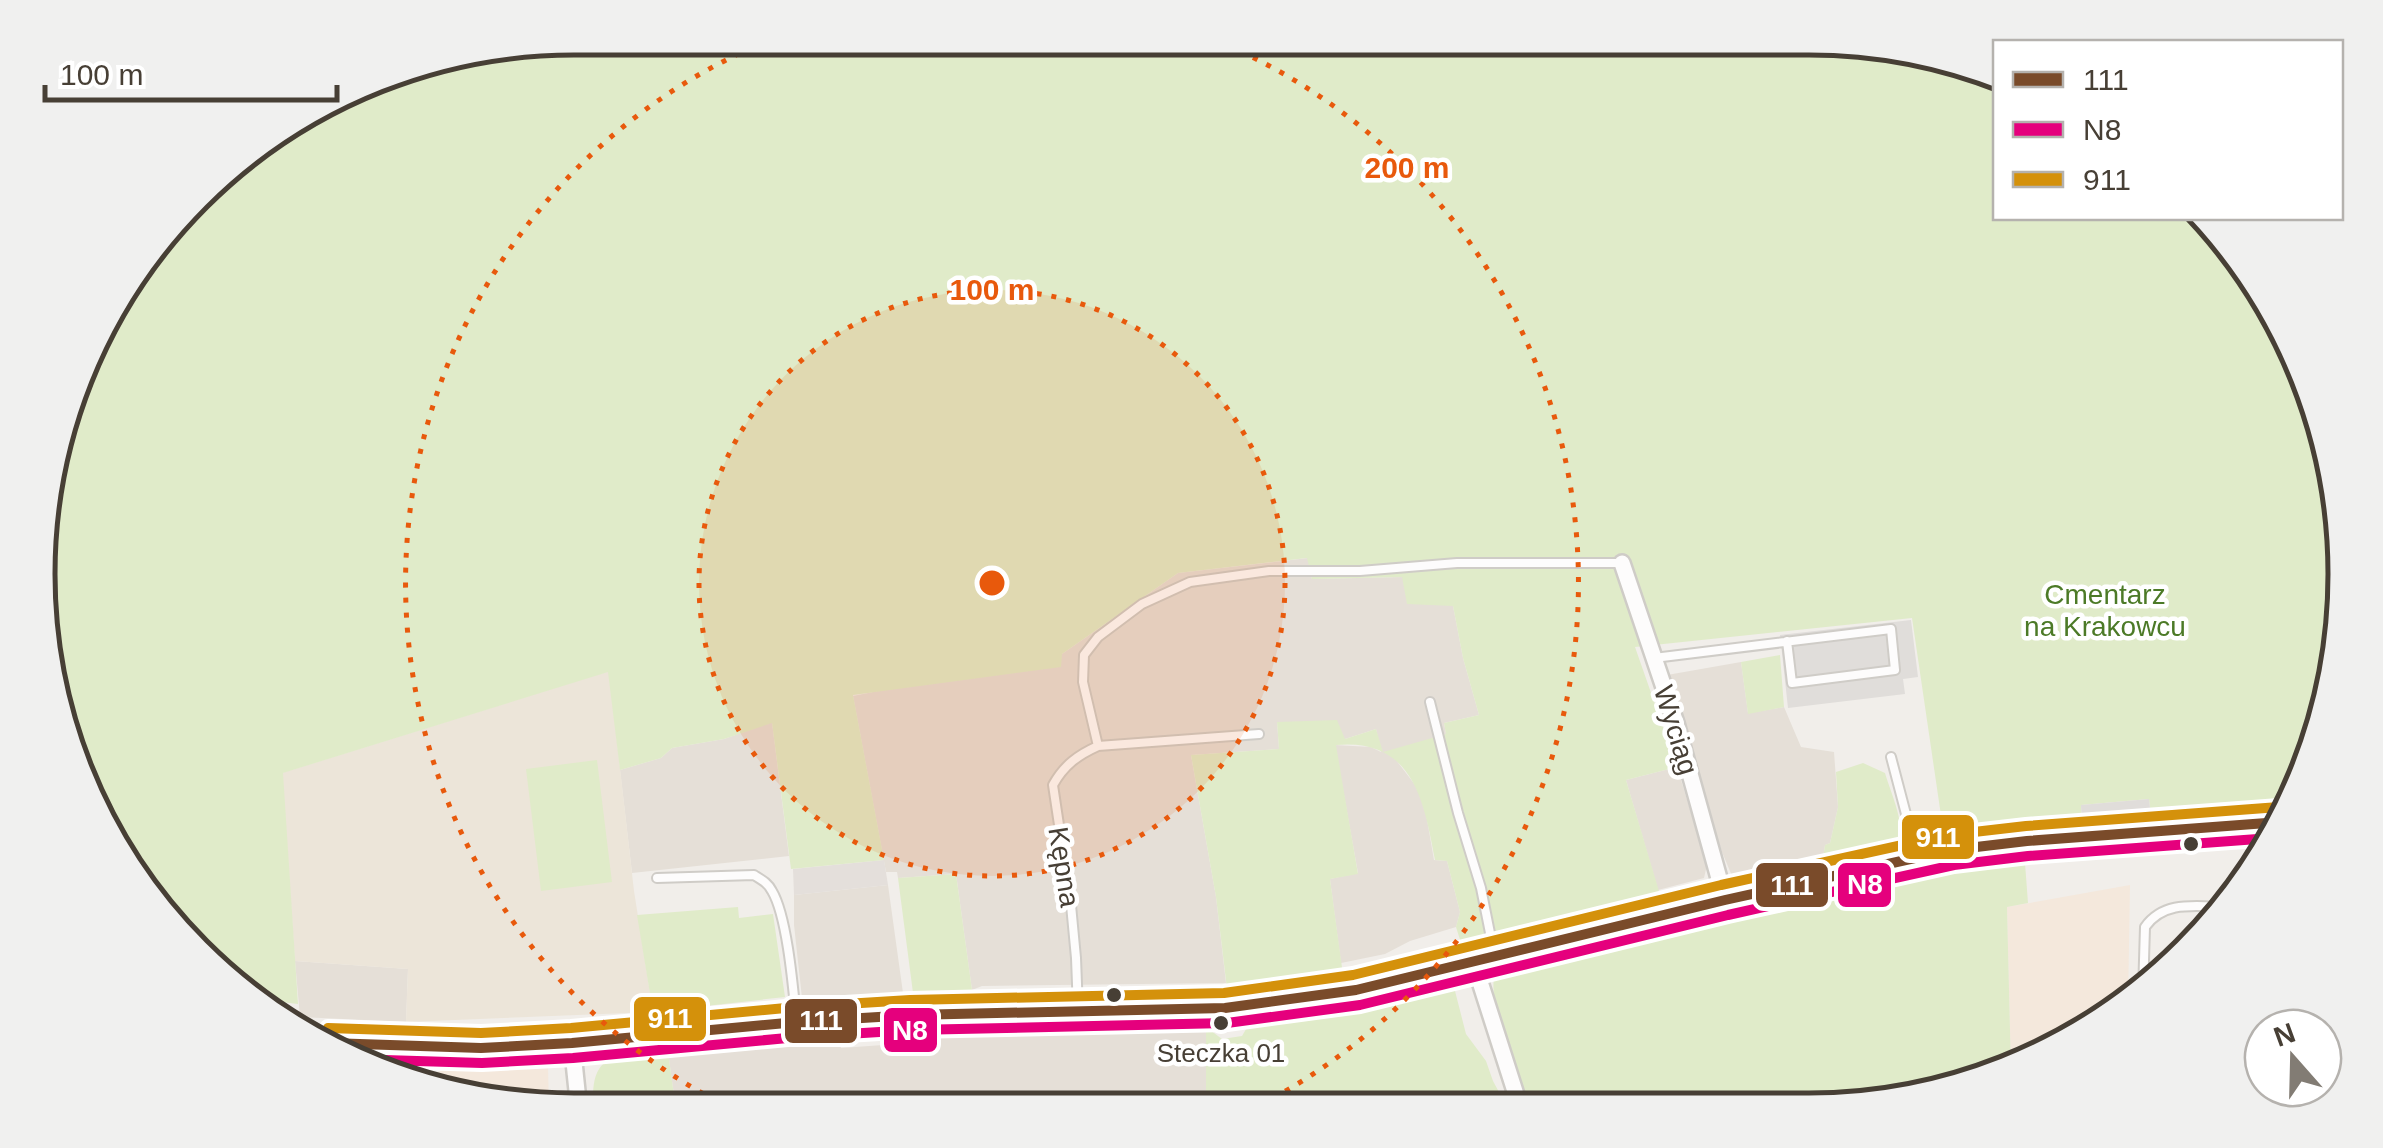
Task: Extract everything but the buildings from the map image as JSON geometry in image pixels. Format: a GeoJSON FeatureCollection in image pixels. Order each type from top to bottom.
{"type":"FeatureCollection","features":[{"type":"Feature","properties":{"kind":"street","name":"Wyciąg"},"geometry":{"type":"LineString","coordinates":[[1622,562],[1676,723],[1724,900]]}},
{"type":"Feature","properties":{"kind":"street"},"geometry":{"type":"LineString","coordinates":[[355,1044],[480,1048],[911,1015],[1225,1008],[1356,990],[1917,856],[2000,843],[2264,823]]}},
{"type":"Feature","properties":{"kind":"street"},"geometry":{"type":"LineString","coordinates":[[1484,960],[1517,1093]]}},
{"type":"Feature","properties":{"kind":"street"},"geometry":{"type":"LineString","coordinates":[[572,1043],[577,1093]]}},
{"type":"Feature","properties":{"kind":"lane"},"geometry":{"type":"LineString","coordinates":[[1258,734],[1098,746],[1083,682],[1084,655],[1098,637],[1142,604],[1190,582],[1269,571],[1360,571],[1458,563],[1622,562]]}},
{"type":"Feature","properties":{"kind":"lane"},"geometry":{"type":"LineString","coordinates":[[1653,658],[1787,641],[1891,629],[1895,670],[1792,683],[1787,641]]}},
{"type":"Feature","properties":{"kind":"lane"},"geometry":{"type":"LineString","coordinates":[[1430,702],[1481,888],[1484,960]]}},
{"type":"Feature","properties":{"kind":"lane","name":"Kępna"},"geometry":{"type":"LineString","coordinates":[[1078,1010],[1072,905],[1053,785],[1078,755],[1098,746]]}},
{"type":"Feature","properties":{"kind":"lane"},"geometry":{"type":"LineString","coordinates":[[1891,757],[1917,856]]}},
{"type":"Feature","properties":{"kind":"lane"},"geometry":{"type":"LineString","coordinates":[[657,878],[754,876],[772,889],[781,910],[797,1022]]}},
{"type":"Feature","properties":{"kind":"lane"},"geometry":{"type":"LineString","coordinates":[[2143,971],[2145,927],[2151,919],[2170,907],[2207,907]]}},
{"type":"Feature","properties":{"kind":"shaded area"},"geometry":{"type":"Polygon","coordinates":[[[1308,558],[1312,579],[1403,577],[1453,606],[1479,715],[1444,723],[1446,734],[1396,760],[1416,786],[1425,808],[1434,860],[1447,861],[1460,912],[1456,927],[1410,941],[1385,954],[1341,963],[1330,879],[1358,873],[1335,745],[1371,747],[1381,752],[1376,729],[1345,739],[1277,722],[1279,749],[1191,755],[1216,897],[1226,983],[982,986],[972,990],[956,874],[898,878],[897,872],[886,872],[853,696],[1062,654],[1178,573],[1308,558]]]}},
{"type":"Feature","properties":{"kind":"shaded area"},"geometry":{"type":"Polygon","coordinates":[[[1911,620],[1918,677],[1903,679],[1905,694],[1788,708],[1780,635],[1911,620]]]}},
{"type":"Feature","properties":{"kind":"shaded area"},"geometry":{"type":"Polygon","coordinates":[[[1741,662],[1748,713],[1784,707],[1801,747],[1834,752],[1838,807],[1823,858],[1732,876],[1667,675],[1741,662]]]}},
{"type":"Feature","properties":{"kind":"shaded area"},"geometry":{"type":"Polygon","coordinates":[[[609,671],[634,891],[653,1012],[406,1022],[408,969],[295,961],[282,773],[609,671]]]}},
{"type":"Feature","properties":{"kind":"shaded area"},"geometry":{"type":"Polygon","coordinates":[[[772,722],[789,856],[632,873],[620,770],[661,758],[672,748],[724,739],[772,722]]]}},
{"type":"Feature","properties":{"kind":"shaded area"},"geometry":{"type":"Polygon","coordinates":[[[1677,767],[1707,865],[1704,878],[1658,890],[1626,780],[1677,767]]]}},
{"type":"Feature","properties":{"kind":"shaded area"},"geometry":{"type":"Polygon","coordinates":[[[2149,799],[2151,817],[2082,823],[2081,805],[2149,799]]]}},
{"type":"Feature","properties":{"kind":"shaded area"},"geometry":{"type":"Polygon","coordinates":[[[884,860],[888,885],[794,895],[793,869],[884,860]]]}},
{"type":"Feature","properties":{"kind":"shaded area"},"geometry":{"type":"Polygon","coordinates":[[[888,885],[903,993],[802,998],[794,895],[888,885]]]}},
{"type":"Feature","properties":{"kind":"shaded area"},"geometry":{"type":"Polygon","coordinates":[[[2130,885],[2128,983],[2068,1023],[2011,1052],[2007,907],[2130,885]]]}},
{"type":"Feature","properties":{"kind":"shaded area"},"geometry":{"type":"Polygon","coordinates":[[[295,961],[408,969],[406,1022],[300,1014],[295,961]]]}},
{"type":"Feature","properties":{"kind":"shaded area"},"geometry":{"type":"Polygon","coordinates":[[[1206,1027],[1206,1093],[674,1093],[668,1052],[831,1037],[839,1040],[841,1048],[897,1044],[896,1036],[977,1030],[1206,1027]]]}},
{"type":"Feature","properties":{"kind":"shaded area"},"geometry":{"type":"Polygon","coordinates":[[[548,1067],[549,1092],[506,1089],[434,1073],[450,1068],[548,1067]]]}},
{"type":"Feature","properties":{"kind":"green space","name":"Cmentarz na Krakowcu"},"geometry":{"type":"Polygon","coordinates":[[[574,55],[1809,55],[1910,65],[1993,89],[1993,220],[2188,220],[2221,258],[2258,315],[2288,375],[2310,440],[2327,540],[2324,642],[2300,741],[2273,806],[2151,817],[2149,799],[2081,805],[2082,823],[1944,836],[1912,618],[1635,647],[1677,767],[1626,780],[1661,898],[1462,946],[1456,927],[1460,912],[1447,861],[1435,860],[1426,816],[1410,778],[1382,752],[1336,745],[1358,874],[1330,879],[1343,975],[1227,989],[1216,897],[1191,755],[1279,749],[1277,722],[1337,720],[1345,739],[1376,729],[1383,752],[1446,734],[1444,723],[1479,715],[1453,606],[1407,604],[1402,577],[1312,579],[1307,558],[1178,573],[1062,654],[1061,667],[853,695],[884,860],[791,869],[772,723],[724,739],[672,748],[661,758],[620,770],[608,672],[283,773],[298,1004],[280,1002],[207,941],[162,890],[109,804],[83,741],[59,642],[55,574],[59,506],[83,407],[109,344],[142,286],[184,232],[232,184],[286,142],[375,95],[440,73],[506,59],[574,55]]]}},
{"type":"Feature","properties":{"kind":"green space"},"geometry":{"type":"Polygon","coordinates":[[[1780,655],[1784,707],[1748,714],[1741,662],[1780,655]]]}},
{"type":"Feature","properties":{"kind":"green space"},"geometry":{"type":"Polygon","coordinates":[[[597,760],[612,882],[541,891],[526,769],[597,760]]]}},
{"type":"Feature","properties":{"kind":"green space"},"geometry":{"type":"Polygon","coordinates":[[[1863,763],[1885,773],[1899,820],[1898,847],[1826,864],[1825,845],[1830,843],[1838,807],[1836,772],[1863,763]]]}},
{"type":"Feature","properties":{"kind":"green space"},"geometry":{"type":"Polygon","coordinates":[[[2022,858],[2025,863],[2028,903],[2007,907],[2011,1052],[1910,1083],[1843,1092],[1523,1093],[1496,1007],[1494,977],[1500,972],[1942,867],[2022,858]]]}},
{"type":"Feature","properties":{"kind":"green space"},"geometry":{"type":"Polygon","coordinates":[[[956,874],[972,990],[913,993],[898,878],[956,874]]]}},
{"type":"Feature","properties":{"kind":"green space"},"geometry":{"type":"Polygon","coordinates":[[[738,907],[739,918],[773,914],[785,997],[653,1012],[637,915],[738,907]]]}},
{"type":"Feature","properties":{"kind":"green space"},"geometry":{"type":"Polygon","coordinates":[[[1429,990],[1455,991],[1466,1034],[1486,1061],[1499,1093],[1206,1093],[1206,1027],[1222,1039],[1242,1036],[1252,1019],[1359,1005],[1429,990]]]}},
{"type":"Feature","properties":{"kind":"green space"},"geometry":{"type":"Polygon","coordinates":[[[668,1052],[674,1093],[593,1093],[602,1065],[621,1056],[668,1052]]]}},
{"type":"Feature","properties":{"kind":"transit line","name":"911"},"geometry":{"type":"LineString","coordinates":[[328,1028],[481,1033],[910,1000],[1224,993],[1353,975],[1721,885],[1948,835],[2272,808]]}},
{"type":"Feature","properties":{"kind":"transit line","name":"111"},"geometry":{"type":"LineString","coordinates":[[355,1044],[481,1048],[911,1015],[1225,1008],[1356,990],[1725,900],[1951,850],[2264,823]]}},
{"type":"Feature","properties":{"kind":"transit line","name":"N8"},"geometry":{"type":"LineString","coordinates":[[394,1060],[482,1063],[573,1058],[912,1030],[1227,1023],[1360,1005],[1728,915],[1954,865],[2255,839]]}},
{"type":"Feature","properties":{"kind":"place","name":"Steczka 01"},"geometry":{"type":"Point","coordinates":[1221,1023]}}]}
